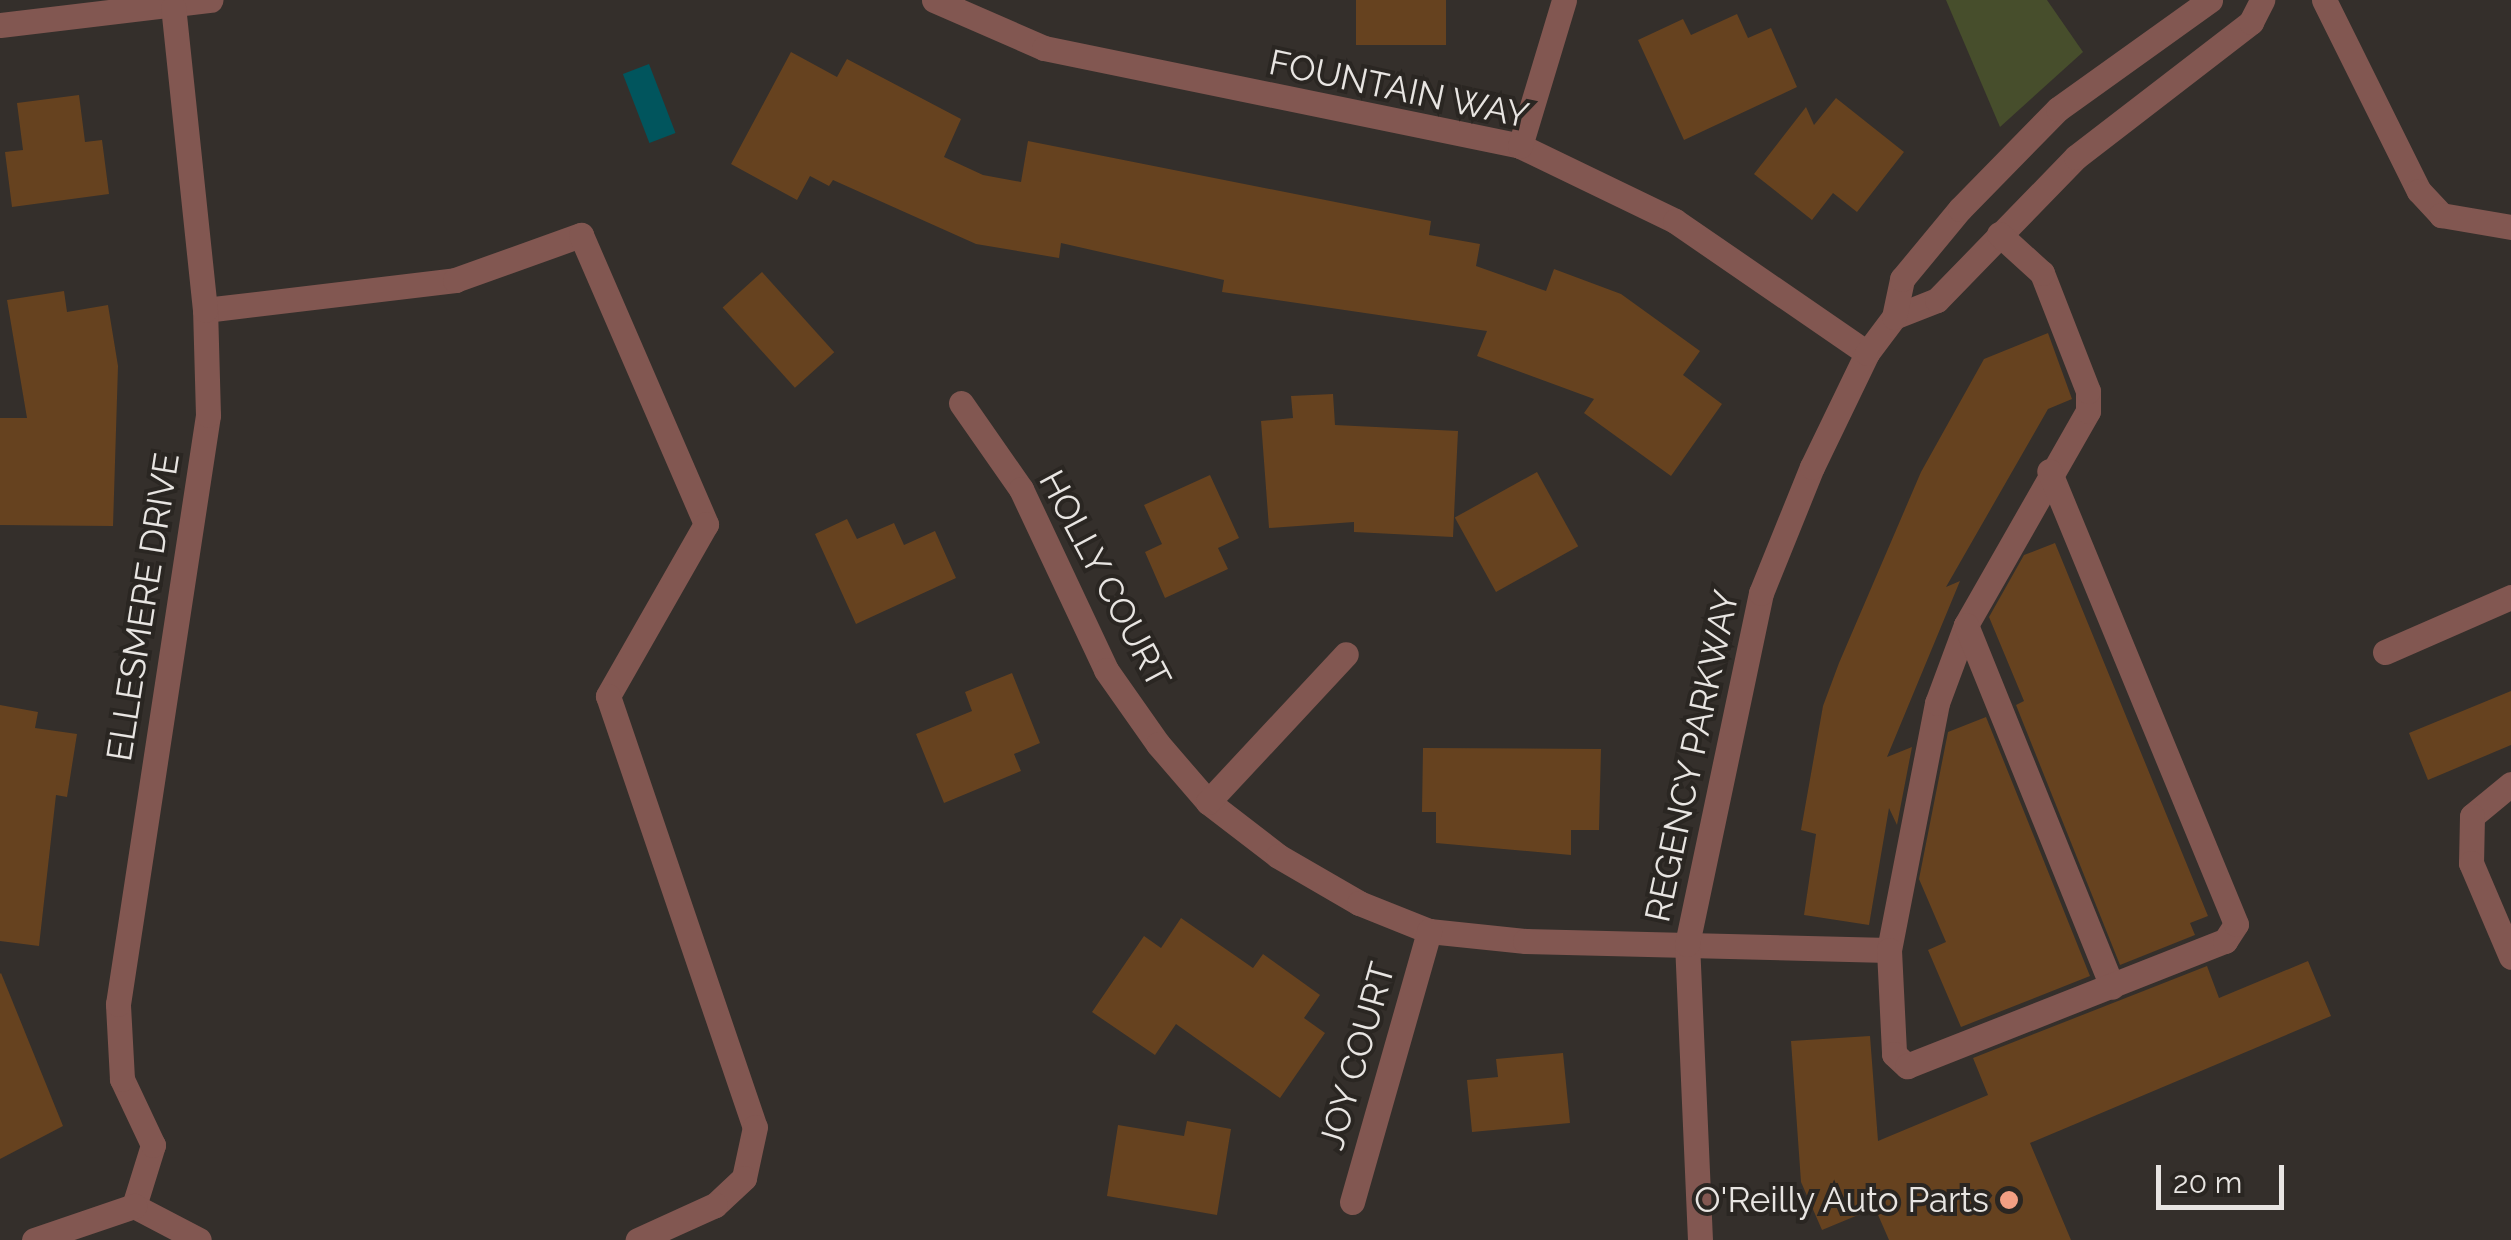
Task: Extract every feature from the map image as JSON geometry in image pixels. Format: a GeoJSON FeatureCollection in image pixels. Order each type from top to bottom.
{"type":"FeatureCollection","features":[{"type":"Feature","properties":{"kind":"street"},"geometry":{"type":"LineString","coordinates":[[0,25],[173,8],[211,0]]}},
{"type":"Feature","properties":{"kind":"street","name":"FOUNTAIN WAY"},"geometry":{"type":"LineString","coordinates":[[934,0],[1044,48],[1520,146],[1675,221],[1867,353]]}},
{"type":"Feature","properties":{"kind":"street"},"geometry":{"type":"LineString","coordinates":[[1520,146],[1564,0]]}},
{"type":"Feature","properties":{"kind":"street","name":"REGENCY PARKWAY"},"geometry":{"type":"LineString","coordinates":[[1700,1240],[1687,944],[1762,593],[1867,353],[1894,317],[1902,278],[2006,160],[2115,62],[2210,0]]}},
{"type":"Feature","properties":{"kind":"street","name":"REGENCY PARKWAY"},"geometry":{"type":"LineString","coordinates":[[1894,317],[1936,300],[2130,109],[2251,22],[2262,0]]}},
{"type":"Feature","properties":{"kind":"street"},"geometry":{"type":"LineString","coordinates":[[2324,0],[2419,191],[2440,214],[2511,226]]}},
{"type":"Feature","properties":{"kind":"street","name":"ELLESMERE DRIVE"},"geometry":{"type":"LineString","coordinates":[[134,1206],[153,1145],[122,1079],[118,1004],[208,415],[205,310],[173,8]]}},
{"type":"Feature","properties":{"kind":"street"},"geometry":{"type":"LineString","coordinates":[[1999,234],[2042,273],[2088,390],[2088,412],[2049,471],[1966,625],[1937,703],[1890,950],[1894,1054],[1907,1066],[2226,941],[2236,924],[2049,471]]}},
{"type":"Feature","properties":{"kind":"street"},"geometry":{"type":"LineString","coordinates":[[205,310],[456,280],[581,235],[706,524],[608,696],[754,1127],[744,1178],[716,1205],[638,1240]]}},
{"type":"Feature","properties":{"kind":"street","name":"HOLLY COURT"},"geometry":{"type":"LineString","coordinates":[[961,404],[1021,489],[1106,670],[1208,802],[1278,856],[1359,903],[1430,931],[1890,950]]}},
{"type":"Feature","properties":{"kind":"street"},"geometry":{"type":"LineString","coordinates":[[2384,652],[2511,597]]}},
{"type":"Feature","properties":{"kind":"street"},"geometry":{"type":"LineString","coordinates":[[1966,625],[2112,987]]}},
{"type":"Feature","properties":{"kind":"street"},"geometry":{"type":"LineString","coordinates":[[1208,802],[1346,654]]}},
{"type":"Feature","properties":{"kind":"street"},"geometry":{"type":"LineString","coordinates":[[2511,784],[2472,816],[2471,863],[2511,957]]}},
{"type":"Feature","properties":{"kind":"street","name":"JOY COURT"},"geometry":{"type":"LineString","coordinates":[[1352,1202],[1430,931]]}},
{"type":"Feature","properties":{"kind":"street"},"geometry":{"type":"LineString","coordinates":[[34,1240],[134,1206],[199,1240]]}},
{"type":"Feature","properties":{"kind":"green space"},"geometry":{"type":"Polygon","coordinates":[[[1946,0],[2047,0],[2083,52],[2000,127],[1946,0]]]}},
{"type":"Feature","properties":{"kind":"water"},"geometry":{"type":"Polygon","coordinates":[[[649,64],[676,133],[649,143],[623,74],[649,64]]]}},
{"type":"Feature","properties":{"kind":"building"},"geometry":{"type":"Polygon","coordinates":[[[1356,0],[1446,0],[1446,45],[1356,45],[1356,0]]]}},
{"type":"Feature","properties":{"kind":"building"},"geometry":{"type":"Polygon","coordinates":[[[1737,14],[1748,38],[1771,28],[1797,87],[1684,140],[1638,40],[1683,19],[1691,35],[1737,14]]]}},
{"type":"Feature","properties":{"kind":"building"},"geometry":{"type":"Polygon","coordinates":[[[791,52],[837,77],[847,59],[961,119],[944,157],[983,175],[1021,182],[1028,141],[1431,221],[1429,235],[1480,244],[1476,266],[1546,291],[1554,269],[1621,294],[1700,351],[1683,375],[1722,404],[1671,476],[1584,413],[1594,399],[1477,356],[1487,331],[1222,292],[1224,280],[1061,243],[1059,258],[976,244],[833,180],[829,186],[810,176],[797,200],[731,164],[791,52]]]}},
{"type":"Feature","properties":{"kind":"building"},"geometry":{"type":"Polygon","coordinates":[[[79,95],[85,142],[102,140],[109,194],[12,207],[5,152],[23,150],[17,103],[79,95]]]}},
{"type":"Feature","properties":{"kind":"building"},"geometry":{"type":"Polygon","coordinates":[[[1836,98],[1904,152],[1857,212],[1833,193],[1812,220],[1754,174],[1806,107],[1814,125],[1836,98]]]}},
{"type":"Feature","properties":{"kind":"building"},"geometry":{"type":"Polygon","coordinates":[[[762,272],[834,352],[795,388],[723,307],[762,272]]]}},
{"type":"Feature","properties":{"kind":"building"},"geometry":{"type":"Polygon","coordinates":[[[64,291],[67,312],[108,305],[118,366],[113,526],[0,525],[0,418],[27,418],[7,300],[64,291]]]}},
{"type":"Feature","properties":{"kind":"building"},"geometry":{"type":"Polygon","coordinates":[[[2048,333],[2072,399],[2048,409],[1946,587],[1960,581],[1887,757],[1912,747],[1897,825],[1889,808],[1869,925],[1804,915],[1816,834],[1801,830],[1823,706],[1839,663],[1921,472],[1984,359],[2048,333]]]}},
{"type":"Feature","properties":{"kind":"building"},"geometry":{"type":"Polygon","coordinates":[[[1333,394],[1335,425],[1458,431],[1453,537],[1354,532],[1354,522],[1269,528],[1261,421],[1293,418],[1291,396],[1333,394]]]}},
{"type":"Feature","properties":{"kind":"building"},"geometry":{"type":"Polygon","coordinates":[[[1537,472],[1578,546],[1496,592],[1455,518],[1537,472]]]}},
{"type":"Feature","properties":{"kind":"building"},"geometry":{"type":"Polygon","coordinates":[[[1210,475],[1239,538],[1218,548],[1228,569],[1165,598],[1145,552],[1162,544],[1144,505],[1210,475]]]}},
{"type":"Feature","properties":{"kind":"building"},"geometry":{"type":"Polygon","coordinates":[[[847,519],[857,539],[894,523],[904,545],[935,531],[956,578],[856,624],[815,534],[847,519]]]}},
{"type":"Feature","properties":{"kind":"building"},"geometry":{"type":"Polygon","coordinates":[[[2055,543],[2208,916],[2190,923],[2195,935],[2120,965],[2016,705],[2024,701],[1989,617],[2024,555],[2055,543]]]}},
{"type":"Feature","properties":{"kind":"building"},"geometry":{"type":"Polygon","coordinates":[[[1012,673],[1040,743],[1014,754],[1021,771],[944,803],[916,734],[972,711],[965,692],[1012,673]]]}},
{"type":"Feature","properties":{"kind":"building"},"geometry":{"type":"Polygon","coordinates":[[[2511,691],[2511,745],[2428,780],[2409,733],[2511,691]]]}},
{"type":"Feature","properties":{"kind":"building"},"geometry":{"type":"Polygon","coordinates":[[[0,705],[38,712],[35,728],[77,734],[67,797],[56,795],[39,946],[0,941],[0,705]]]}},
{"type":"Feature","properties":{"kind":"building"},"geometry":{"type":"Polygon","coordinates":[[[1986,717],[2090,976],[1961,1027],[1928,950],[1946,942],[1919,879],[1948,732],[1986,717]]]}},
{"type":"Feature","properties":{"kind":"building"},"geometry":{"type":"Polygon","coordinates":[[[1423,748],[1601,749],[1599,830],[1571,830],[1571,855],[1436,843],[1436,812],[1422,812],[1423,748]]]}},
{"type":"Feature","properties":{"kind":"building"},"geometry":{"type":"Polygon","coordinates":[[[1181,918],[1253,968],[1263,954],[1320,995],[1304,1018],[1325,1033],[1280,1098],[1176,1024],[1155,1055],[1092,1012],[1144,936],[1161,948],[1181,918]]]}},
{"type":"Feature","properties":{"kind":"building"},"geometry":{"type":"Polygon","coordinates":[[[2308,961],[2331,1016],[2030,1143],[2071,1240],[1889,1240],[1875,1208],[1822,1230],[1801,1182],[1791,1041],[1870,1036],[1878,1141],[1988,1095],[1973,1058],[2207,966],[2219,998],[2308,961]]]}},
{"type":"Feature","properties":{"kind":"building"},"geometry":{"type":"Polygon","coordinates":[[[0,974],[63,1126],[0,1159],[0,974]]]}},
{"type":"Feature","properties":{"kind":"building"},"geometry":{"type":"Polygon","coordinates":[[[1563,1053],[1570,1123],[1472,1132],[1467,1080],[1498,1077],[1496,1059],[1563,1053]]]}},
{"type":"Feature","properties":{"kind":"building"},"geometry":{"type":"Polygon","coordinates":[[[1187,1121],[1231,1129],[1217,1215],[1107,1196],[1118,1125],[1184,1136],[1187,1121]]]}},
{"type":"Feature","properties":{"kind":"place","name":"O'Reilly Auto Parts"},"geometry":{"type":"Point","coordinates":[2009,1200]}}]}
